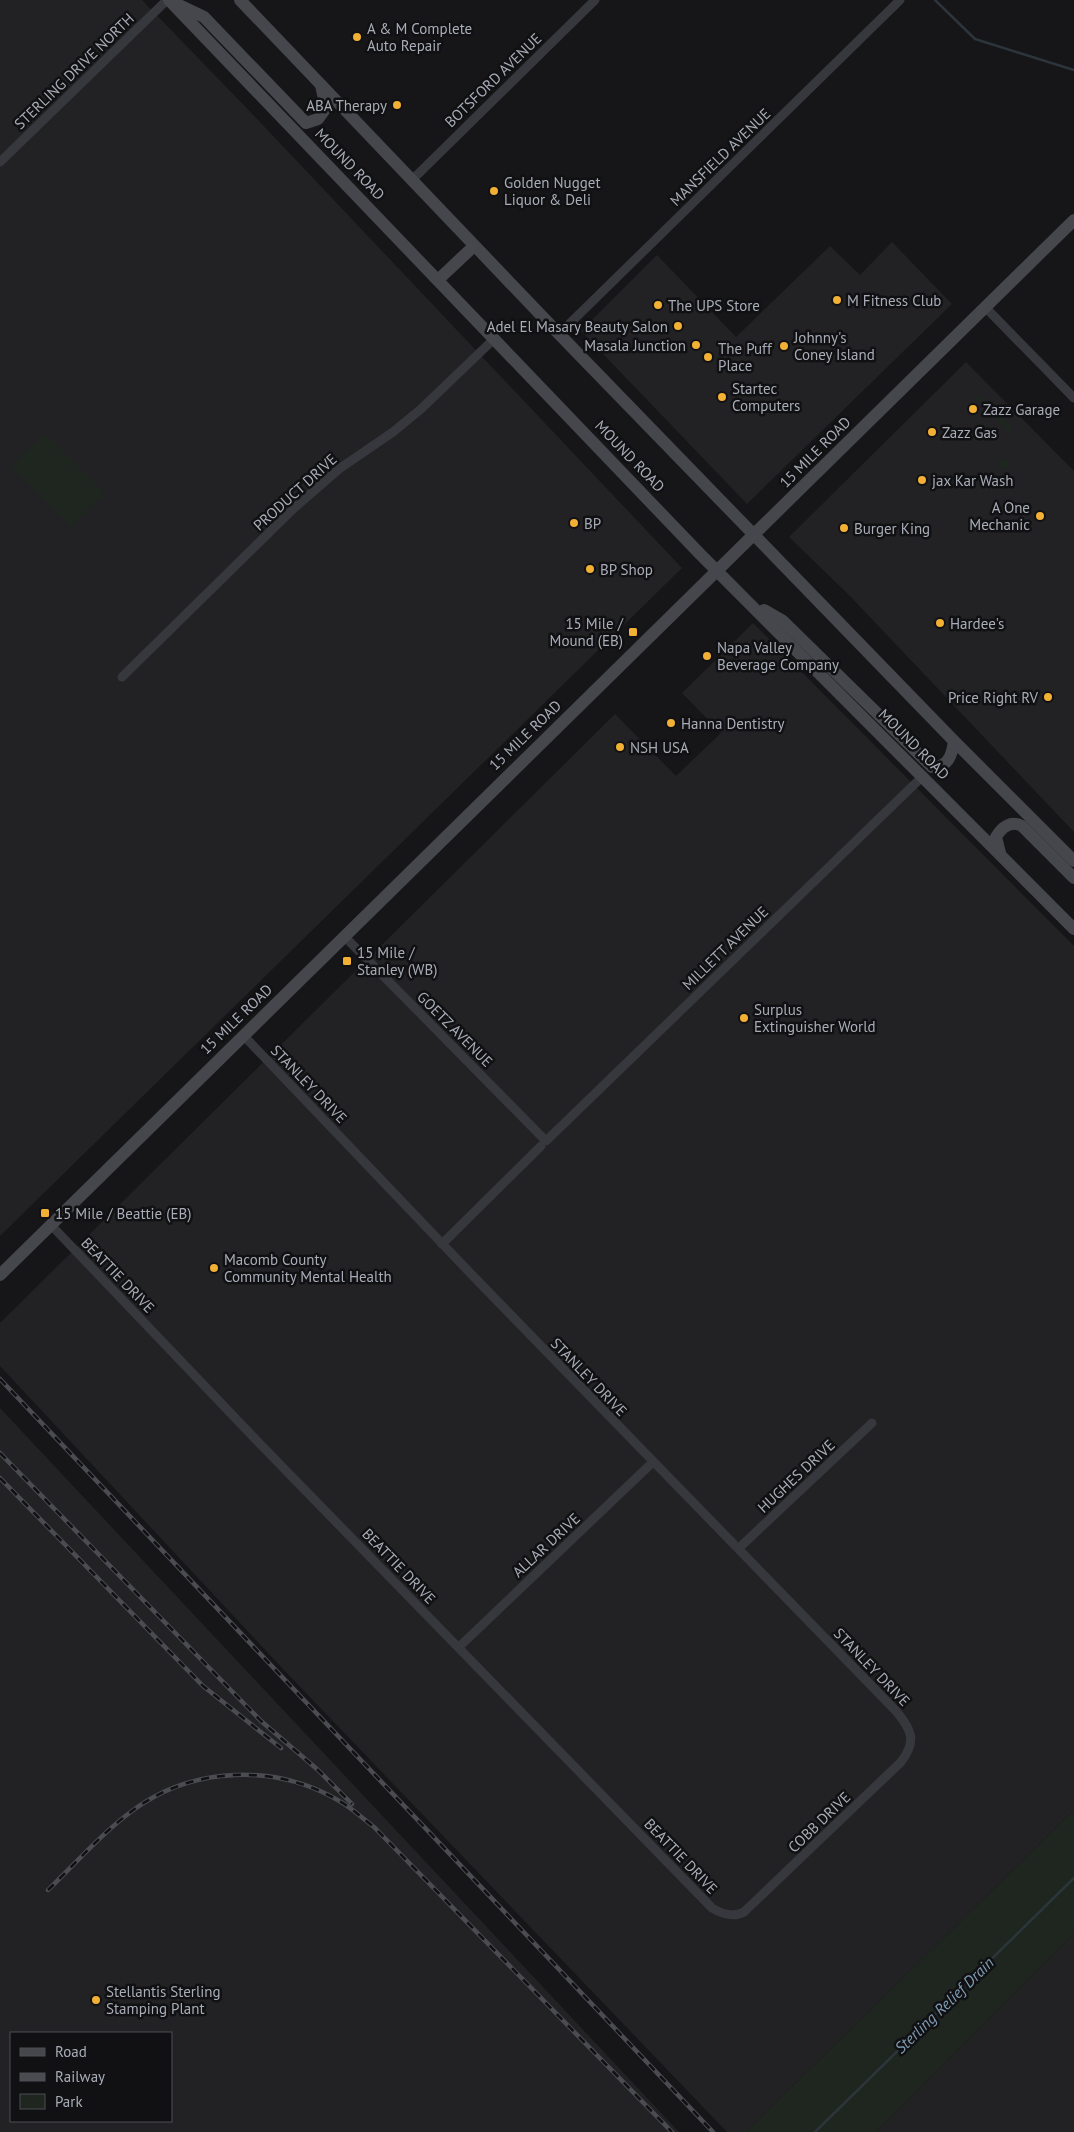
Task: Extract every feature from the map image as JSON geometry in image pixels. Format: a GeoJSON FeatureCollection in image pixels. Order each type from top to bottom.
{"type":"FeatureCollection","features":[{"type":"Feature","properties":{"kind":"main road"},"geometry":{"type":"LineString","coordinates":[[169,0],[204,17],[306,123],[312,123],[318,119],[326,108],[321,84]]}},
{"type":"Feature","properties":{"kind":"main road","name":"MOUND ROAD"},"geometry":{"type":"LineString","coordinates":[[169,0],[718,571],[1074,929]]}},
{"type":"Feature","properties":{"kind":"main road","name":"MOUND ROAD"},"geometry":{"type":"LineString","coordinates":[[240,0],[559,334],[954,741],[1074,861]]}},
{"type":"Feature","properties":{"kind":"main road","name":"15 MILE ROAD"},"geometry":{"type":"LineString","coordinates":[[0,1275],[1074,220]]}},
{"type":"Feature","properties":{"kind":"main road"},"geometry":{"type":"LineString","coordinates":[[439,279],[474,246]]}},
{"type":"Feature","properties":{"kind":"main road"},"geometry":{"type":"LineString","coordinates":[[751,603],[783,621],[932,767],[941,767],[947,762],[952,754],[954,741]]}},
{"type":"Feature","properties":{"kind":"main road"},"geometry":{"type":"LineString","coordinates":[[1000,854],[996,837],[1008,825],[1018,824],[1074,878]]}},
{"type":"Feature","properties":{"kind":"street","name":"STERLING DRIVE NORTH"},"geometry":{"type":"LineString","coordinates":[[0,162],[169,0]]}},
{"type":"Feature","properties":{"kind":"street","name":"BOTSFORD AVENUE"},"geometry":{"type":"LineString","coordinates":[[411,180],[595,0]]}},
{"type":"Feature","properties":{"kind":"street","name":"MANSFIELD AVENUE"},"geometry":{"type":"LineString","coordinates":[[559,334],[900,0]]}},
{"type":"Feature","properties":{"kind":"street"},"geometry":{"type":"LineString","coordinates":[[986,308],[1074,398]]}},
{"type":"Feature","properties":{"kind":"street","name":"PRODUCT DRIVE"},"geometry":{"type":"LineString","coordinates":[[122,677],[292,510],[339,469],[393,432],[421,409],[495,338]]}},
{"type":"Feature","properties":{"kind":"street","name":"MILLETT AVENUE"},"geometry":{"type":"LineString","coordinates":[[442,1244],[923,776]]}},
{"type":"Feature","properties":{"kind":"street","name":"GOETZ AVENUE"},"geometry":{"type":"LineString","coordinates":[[344,936],[544,1143]]}},
{"type":"Feature","properties":{"kind":"street","name":"STANLEY DRIVE"},"geometry":{"type":"LineString","coordinates":[[243,1035],[442,1244],[896,1711],[908,1726],[912,1739]]}},
{"type":"Feature","properties":{"kind":"street","name":"BEATTIE DRIVE"},"geometry":{"type":"LineString","coordinates":[[50,1224],[263,1447],[704,1901],[721,1913],[734,1916]]}},
{"type":"Feature","properties":{"kind":"street","name":"HUGHES DRIVE"},"geometry":{"type":"LineString","coordinates":[[739,1548],[872,1424]]}},
{"type":"Feature","properties":{"kind":"street","name":"ALLAR DRIVE"},"geometry":{"type":"LineString","coordinates":[[458,1647],[653,1462]]}},
{"type":"Feature","properties":{"kind":"street","name":"COBB DRIVE"},"geometry":{"type":"LineString","coordinates":[[734,1916],[750,1907],[901,1762],[909,1752],[912,1739]]}},
{"type":"Feature","properties":{"kind":"shaded area"},"geometry":{"type":"Polygon","coordinates":[[[0,0],[142,0],[682,568],[0,1236],[0,0]]]}},
{"type":"Feature","properties":{"kind":"shaded area"},"geometry":{"type":"Polygon","coordinates":[[[892,242],[952,304],[747,504],[581,331],[657,255],[736,337],[830,246],[860,275],[892,242]]]}},
{"type":"Feature","properties":{"kind":"shaded area"},"geometry":{"type":"Polygon","coordinates":[[[966,362],[1074,471],[1074,832],[849,595],[789,537],[966,362]]]}},
{"type":"Feature","properties":{"kind":"shaded area"},"geometry":{"type":"Polygon","coordinates":[[[753,623],[1074,946],[1074,1810],[746,2132],[727,2132],[283,1669],[0,1366],[0,1323],[615,714],[676,776],[721,733],[682,693],[753,623]]]}},
{"type":"Feature","properties":{"kind":"shaded area","name":"Stellantis Sterling Stamping Plant"},"geometry":{"type":"Polygon","coordinates":[[[0,1408],[679,2132],[0,2132],[0,1408]]]}},
{"type":"Feature","properties":{"kind":"shaded area"},"geometry":{"type":"Polygon","coordinates":[[[1074,1933],[1074,2132],[876,2132],[1074,1933]]]}},
{"type":"Feature","properties":{"kind":"green space"},"geometry":{"type":"Polygon","coordinates":[[[979,395],[1012,427],[1009,431],[976,398],[979,395]]]}},
{"type":"Feature","properties":{"kind":"green space"},"geometry":{"type":"Polygon","coordinates":[[[45,433],[105,494],[71,527],[11,466],[45,433]]]}},
{"type":"Feature","properties":{"kind":"green space"},"geometry":{"type":"Polygon","coordinates":[[[1002,458],[1008,464],[1002,470],[996,464],[1002,458]]]}},
{"type":"Feature","properties":{"kind":"green space","name":"Sterling Relief Drain"},"geometry":{"type":"Polygon","coordinates":[[[1074,1810],[1074,1933],[876,2132],[746,2132],[1074,1810]]]}},
{"type":"Feature","properties":{"kind":"waterway"},"geometry":{"type":"LineString","coordinates":[[935,0],[975,39],[1074,70]]}},
{"type":"Feature","properties":{"kind":"waterway","name":"Sterling Relief Drain"},"geometry":{"type":"LineString","coordinates":[[815,2132],[1074,1878]]}},
{"type":"Feature","properties":{"kind":"railway"},"geometry":{"type":"LineString","coordinates":[[0,1379],[713,2132]]}},
{"type":"Feature","properties":{"kind":"railway"},"geometry":{"type":"LineString","coordinates":[[0,1453],[261,1721],[318,1770],[352,1804]]}},
{"type":"Feature","properties":{"kind":"railway"},"geometry":{"type":"LineString","coordinates":[[0,1478],[203,1686],[281,1748]]}},
{"type":"Feature","properties":{"kind":"railway"},"geometry":{"type":"LineString","coordinates":[[48,1890],[99,1839],[132,1811],[156,1796],[181,1785],[208,1778],[235,1775],[263,1776],[290,1781],[316,1789],[341,1802],[374,1827],[672,2132]]}},
{"type":"Feature","properties":{"kind":"place","name":"A & M Complete Auto Repair"},"geometry":{"type":"Point","coordinates":[357,37]}},
{"type":"Feature","properties":{"kind":"place","name":"ABA Therapy"},"geometry":{"type":"Point","coordinates":[397,105]}},
{"type":"Feature","properties":{"kind":"place","name":"Golden Nugget Liquor & Deli"},"geometry":{"type":"Point","coordinates":[494,191]}},
{"type":"Feature","properties":{"kind":"place","name":"M Fitness Club"},"geometry":{"type":"Point","coordinates":[837,300]}},
{"type":"Feature","properties":{"kind":"place","name":"The UPS Store"},"geometry":{"type":"Point","coordinates":[658,305]}},
{"type":"Feature","properties":{"kind":"place","name":"Adel El Masary Beauty Salon"},"geometry":{"type":"Point","coordinates":[678,326]}},
{"type":"Feature","properties":{"kind":"place","name":"Masala Junction"},"geometry":{"type":"Point","coordinates":[696,345]}},
{"type":"Feature","properties":{"kind":"place","name":"Johnny's Coney Island"},"geometry":{"type":"Point","coordinates":[784,346]}},
{"type":"Feature","properties":{"kind":"place","name":"The Puff Place"},"geometry":{"type":"Point","coordinates":[708,357]}},
{"type":"Feature","properties":{"kind":"place","name":"Startec Computers"},"geometry":{"type":"Point","coordinates":[722,397]}},
{"type":"Feature","properties":{"kind":"place","name":"Zazz Garage"},"geometry":{"type":"Point","coordinates":[973,409]}},
{"type":"Feature","properties":{"kind":"place","name":"Zazz Gas"},"geometry":{"type":"Point","coordinates":[932,432]}},
{"type":"Feature","properties":{"kind":"place","name":"jax Kar Wash"},"geometry":{"type":"Point","coordinates":[922,480]}},
{"type":"Feature","properties":{"kind":"place","name":"A One Mechanic"},"geometry":{"type":"Point","coordinates":[1040,516]}},
{"type":"Feature","properties":{"kind":"place","name":"BP"},"geometry":{"type":"Point","coordinates":[574,523]}},
{"type":"Feature","properties":{"kind":"place","name":"Burger King"},"geometry":{"type":"Point","coordinates":[844,528]}},
{"type":"Feature","properties":{"kind":"place","name":"BP Shop"},"geometry":{"type":"Point","coordinates":[590,569]}},
{"type":"Feature","properties":{"kind":"place","name":"Hardee's"},"geometry":{"type":"Point","coordinates":[940,623]}},
{"type":"Feature","properties":{"kind":"place","name":"15 Mile / Mound (EB)"},"geometry":{"type":"Point","coordinates":[633,632]}},
{"type":"Feature","properties":{"kind":"place","name":"Napa Valley Beverage Company"},"geometry":{"type":"Point","coordinates":[707,656]}},
{"type":"Feature","properties":{"kind":"place","name":"Price Right RV"},"geometry":{"type":"Point","coordinates":[1048,697]}},
{"type":"Feature","properties":{"kind":"place","name":"Hanna Dentistry"},"geometry":{"type":"Point","coordinates":[671,723]}},
{"type":"Feature","properties":{"kind":"place","name":"NSH USA"},"geometry":{"type":"Point","coordinates":[620,747]}},
{"type":"Feature","properties":{"kind":"place","name":"15 Mile / Stanley (WB)"},"geometry":{"type":"Point","coordinates":[347,961]}},
{"type":"Feature","properties":{"kind":"place","name":"Surplus Extinguisher World"},"geometry":{"type":"Point","coordinates":[744,1018]}},
{"type":"Feature","properties":{"kind":"place","name":"15 Mile / Beattie (EB)"},"geometry":{"type":"Point","coordinates":[45,1213]}},
{"type":"Feature","properties":{"kind":"place","name":"Macomb County Community Mental Health"},"geometry":{"type":"Point","coordinates":[214,1268]}},
{"type":"Feature","properties":{"kind":"place","name":"Stellantis Sterling Stamping Plant"},"geometry":{"type":"Point","coordinates":[96,2000]}}]}
